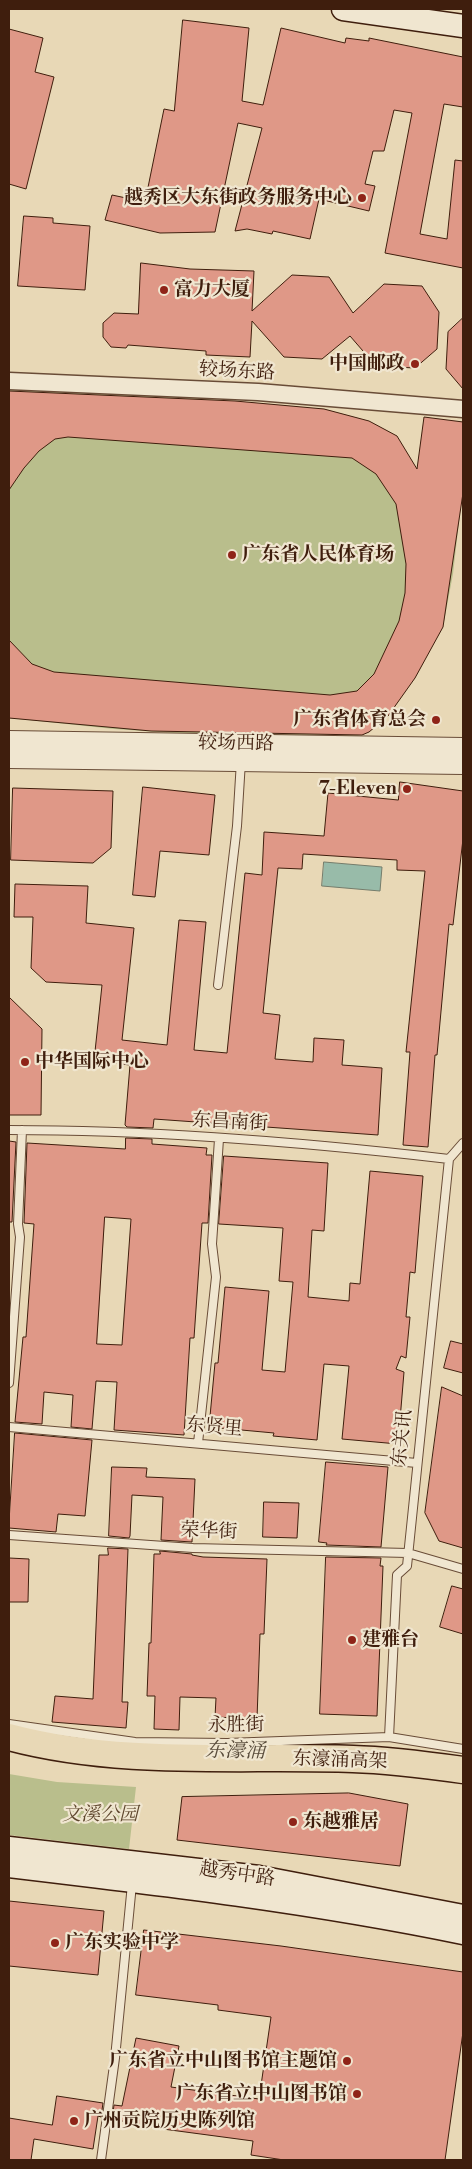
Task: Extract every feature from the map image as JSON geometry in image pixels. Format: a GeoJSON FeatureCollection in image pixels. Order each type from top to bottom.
{"type":"FeatureCollection","features":[{"type":"Feature","properties":{"kind":"highway","name":"东濠涌高架"},"geometry":{"type":"LineString","coordinates":[[9,1736],[62,1749],[138,1757],[353,1759],[463,1770]]}},
{"type":"Feature","properties":{"kind":"main road"},"geometry":{"type":"LineString","coordinates":[[343,9],[463,26]]}},
{"type":"Feature","properties":{"kind":"main road","name":"越秀中路"},"geometry":{"type":"LineString","coordinates":[[9,1848],[274,1900],[463,1933]]}},
{"type":"Feature","properties":{"kind":"main road","name":"越秀中路"},"geometry":{"type":"LineString","coordinates":[[9,1866],[133,1871],[288,1882],[463,1916]]}},
{"type":"Feature","properties":{"kind":"street","name":"较场东路"},"geometry":{"type":"LineString","coordinates":[[9,381],[258,392],[463,409]]}},
{"type":"Feature","properties":{"kind":"street","name":"较场西路"},"geometry":{"type":"LineString","coordinates":[[9,741],[463,748]]}},
{"type":"Feature","properties":{"kind":"street","name":"较场西路"},"geometry":{"type":"LineString","coordinates":[[9,758],[463,764]]}},
{"type":"Feature","properties":{"kind":"lane"},"geometry":{"type":"LineString","coordinates":[[218,986],[237,826],[241,762]]}},
{"type":"Feature","properties":{"kind":"lane","name":"东昌南街"},"geometry":{"type":"LineString","coordinates":[[9,1130],[72,1130],[316,1144],[449,1160]]}},
{"type":"Feature","properties":{"kind":"lane"},"geometry":{"type":"LineString","coordinates":[[9,1383],[20,1237],[18,1224],[22,1130]]}},
{"type":"Feature","properties":{"kind":"lane"},"geometry":{"type":"LineString","coordinates":[[198,1443],[216,1277],[212,1244],[219,1139]]}},
{"type":"Feature","properties":{"kind":"lane"},"geometry":{"type":"LineString","coordinates":[[449,1160],[463,1143]]}},
{"type":"Feature","properties":{"kind":"lane","name":"东关讯"},"geometry":{"type":"LineString","coordinates":[[389,1737],[397,1575],[407,1566],[449,1160]]}},
{"type":"Feature","properties":{"kind":"lane","name":"东贤里"},"geometry":{"type":"LineString","coordinates":[[9,1426],[417,1463]]}},
{"type":"Feature","properties":{"kind":"lane","name":"荣华街"},"geometry":{"type":"LineString","coordinates":[[9,1535],[193,1548],[408,1553]]}},
{"type":"Feature","properties":{"kind":"lane"},"geometry":{"type":"LineString","coordinates":[[408,1553],[463,1569]]}},
{"type":"Feature","properties":{"kind":"lane","name":"永胜街"},"geometry":{"type":"LineString","coordinates":[[9,1724],[135,1742],[227,1743],[389,1737],[463,1749]]}},
{"type":"Feature","properties":{"kind":"lane"},"geometry":{"type":"LineString","coordinates":[[101,2160],[115,2058],[133,1871]]}},
{"type":"Feature","properties":{"kind":"green space","name":"广东省人民体育场"},"geometry":{"type":"Polygon","coordinates":[[[9,386],[115,391],[324,409],[369,421],[397,436],[427,488],[463,487],[453,574],[443,627],[415,678],[388,716],[369,732],[346,740],[246,738],[114,729],[9,718],[9,386]]]}},
{"type":"Feature","properties":{"kind":"green space","name":"文溪公园"},"geometry":{"type":"Polygon","coordinates":[[[9,1774],[57,1782],[136,1787],[129,1849],[9,1835],[9,1774]]]}},
{"type":"Feature","properties":{"kind":"shaded area"},"geometry":{"type":"Polygon","coordinates":[[[324,862],[382,867],[380,891],[322,886],[324,862]]]}},
{"type":"Feature","properties":{"kind":"building"},"geometry":{"type":"Polygon","coordinates":[[[183,20],[249,28],[242,101],[263,105],[281,28],[345,43],[346,38],[369,41],[369,38],[463,57],[463,107],[444,104],[420,234],[447,239],[455,160],[463,161],[463,268],[385,253],[412,113],[394,110],[384,151],[373,151],[365,184],[375,186],[369,211],[319,199],[310,239],[273,231],[272,234],[247,229],[235,231],[262,128],[238,123],[215,232],[160,233],[105,220],[112,195],[145,202],[164,109],[174,111],[183,20]]]}},
{"type":"Feature","properties":{"kind":"building"},"geometry":{"type":"Polygon","coordinates":[[[9,29],[43,38],[35,72],[54,77],[26,189],[9,184],[9,29]]]}},
{"type":"Feature","properties":{"kind":"building"},"geometry":{"type":"Polygon","coordinates":[[[24,216],[53,218],[53,223],[90,226],[85,290],[18,286],[24,216]]]}},
{"type":"Feature","properties":{"kind":"building"},"geometry":{"type":"Polygon","coordinates":[[[141,263],[190,269],[254,271],[252,311],[292,275],[329,277],[353,313],[384,284],[422,286],[439,312],[437,349],[415,368],[376,366],[350,336],[322,359],[284,357],[252,321],[250,357],[206,355],[206,351],[128,345],[126,348],[111,347],[103,337],[103,323],[114,313],[138,314],[141,263]]]}},
{"type":"Feature","properties":{"kind":"building"},"geometry":{"type":"Polygon","coordinates":[[[463,318],[463,389],[446,369],[448,332],[463,318]]]}},
{"type":"Feature","properties":{"kind":"building"},"geometry":{"type":"Polygon","coordinates":[[[9,391],[235,401],[324,409],[369,421],[397,436],[417,469],[424,417],[463,422],[463,493],[443,627],[415,678],[388,716],[369,732],[362,735],[151,731],[9,718],[9,640],[32,664],[54,672],[330,695],[357,691],[374,674],[399,621],[405,593],[406,564],[396,504],[376,474],[352,458],[68,437],[55,439],[39,451],[24,468],[9,490],[9,391]]]}},
{"type":"Feature","properties":{"kind":"building"},"geometry":{"type":"Polygon","coordinates":[[[400,782],[463,791],[463,839],[453,925],[449,924],[437,1055],[435,1055],[428,1147],[403,1145],[410,1052],[406,1052],[425,871],[397,870],[397,860],[303,854],[302,869],[278,868],[263,1013],[280,1015],[275,1059],[313,1062],[314,1038],[344,1040],[342,1065],[382,1068],[378,1135],[154,1119],[153,1128],[127,1127],[125,1125],[130,1065],[94,1061],[102,985],[46,982],[31,968],[33,917],[14,917],[15,884],[88,886],[86,923],[134,928],[122,1040],[167,1045],[179,920],[206,922],[194,1050],[227,1053],[245,873],[262,875],[264,832],[324,836],[328,793],[398,800],[400,782]]]}},
{"type":"Feature","properties":{"kind":"building"},"geometry":{"type":"Polygon","coordinates":[[[143,787],[215,795],[209,855],[160,851],[155,897],[133,895],[143,787]]]}},
{"type":"Feature","properties":{"kind":"building"},"geometry":{"type":"Polygon","coordinates":[[[13,788],[113,791],[111,848],[93,863],[11,860],[13,788]]]}},
{"type":"Feature","properties":{"kind":"building","name":"中华国际中心"},"geometry":{"type":"Polygon","coordinates":[[[9,997],[42,1029],[41,1115],[9,1115],[9,997]]]}},
{"type":"Feature","properties":{"kind":"building"},"geometry":{"type":"Polygon","coordinates":[[[126,1138],[152,1139],[152,1144],[207,1148],[206,1155],[212,1155],[208,1223],[202,1223],[194,1338],[190,1338],[184,1435],[114,1430],[117,1382],[96,1381],[92,1429],[71,1427],[73,1395],[44,1392],[42,1424],[15,1422],[23,1337],[26,1337],[34,1224],[24,1223],[27,1143],[125,1149],[126,1138]],[[105,1217],[97,1344],[122,1345],[131,1219],[105,1217]]]}},
{"type":"Feature","properties":{"kind":"building"},"geometry":{"type":"Polygon","coordinates":[[[9,1141],[16,1142],[12,1222],[9,1222],[9,1141]]]}},
{"type":"Feature","properties":{"kind":"building"},"geometry":{"type":"Polygon","coordinates":[[[224,1156],[328,1163],[324,1231],[312,1230],[308,1297],[349,1301],[350,1283],[360,1284],[370,1171],[423,1176],[415,1273],[410,1272],[406,1317],[410,1317],[406,1358],[401,1356],[396,1369],[404,1372],[398,1444],[342,1439],[349,1366],[324,1364],[317,1440],[273,1436],[274,1433],[209,1427],[215,1363],[218,1363],[225,1287],[269,1291],[262,1370],[285,1372],[293,1282],[279,1281],[283,1228],[219,1224],[224,1156]]]}},
{"type":"Feature","properties":{"kind":"building"},"geometry":{"type":"Polygon","coordinates":[[[451,1341],[463,1344],[463,1373],[444,1368],[451,1341]]]}},
{"type":"Feature","properties":{"kind":"building"},"geometry":{"type":"Polygon","coordinates":[[[442,1387],[463,1396],[463,1548],[439,1541],[425,1513],[442,1387]]]}},
{"type":"Feature","properties":{"kind":"building"},"geometry":{"type":"Polygon","coordinates":[[[15,1433],[92,1440],[85,1516],[58,1514],[56,1532],[9,1528],[15,1433]]]}},
{"type":"Feature","properties":{"kind":"building"},"geometry":{"type":"Polygon","coordinates":[[[326,1462],[388,1467],[381,1547],[326,1545],[327,1543],[319,1542],[326,1462]]]}},
{"type":"Feature","properties":{"kind":"building"},"geometry":{"type":"Polygon","coordinates":[[[112,1467],[147,1468],[146,1477],[195,1479],[192,1542],[161,1540],[163,1497],[132,1495],[129,1538],[109,1536],[112,1467]]]}},
{"type":"Feature","properties":{"kind":"building"},"geometry":{"type":"Polygon","coordinates":[[[264,1502],[299,1503],[297,1538],[263,1537],[264,1502]]]}},
{"type":"Feature","properties":{"kind":"building"},"geometry":{"type":"Polygon","coordinates":[[[108,1548],[128,1549],[122,1702],[128,1702],[126,1728],[52,1722],[55,1696],[93,1699],[99,1555],[108,1555],[108,1548]]]}},
{"type":"Feature","properties":{"kind":"building"},"geometry":{"type":"Polygon","coordinates":[[[160,1551],[203,1557],[267,1559],[264,1634],[260,1634],[257,1719],[215,1717],[216,1698],[180,1697],[179,1730],[154,1729],[155,1696],[147,1696],[154,1554],[160,1554],[160,1551]]]}},
{"type":"Feature","properties":{"kind":"building","name":"建雅台"},"geometry":{"type":"Polygon","coordinates":[[[326,1557],[381,1558],[380,1566],[383,1566],[377,1716],[320,1714],[326,1557]]]}},
{"type":"Feature","properties":{"kind":"building"},"geometry":{"type":"Polygon","coordinates":[[[9,1558],[29,1559],[28,1602],[9,1602],[9,1558]]]}},
{"type":"Feature","properties":{"kind":"building"},"geometry":{"type":"Polygon","coordinates":[[[452,1586],[463,1589],[463,1634],[440,1627],[452,1586]]]}},
{"type":"Feature","properties":{"kind":"building","name":"东越雅居"},"geometry":{"type":"Polygon","coordinates":[[[349,1793],[408,1804],[400,1866],[177,1840],[182,1797],[349,1793]]]}},
{"type":"Feature","properties":{"kind":"building","name":"广东实验中学"},"geometry":{"type":"Polygon","coordinates":[[[9,1901],[104,1911],[98,1975],[9,1966],[9,1901]]]}},
{"type":"Feature","properties":{"kind":"building","name":"广东省立中山图书馆"},"geometry":{"type":"Polygon","coordinates":[[[144,1930],[281,1946],[463,1972],[463,2032],[445,2160],[284,2160],[251,2155],[253,2141],[163,2129],[112,2119],[114,2105],[122,2106],[136,2038],[179,2046],[171,2087],[259,2099],[271,2017],[218,2010],[218,2005],[136,1995],[144,1930]]]}},
{"type":"Feature","properties":{"kind":"building"},"geometry":{"type":"Polygon","coordinates":[[[57,2096],[103,2103],[101,2117],[98,2116],[93,2149],[34,2139],[31,2160],[9,2160],[9,2118],[52,2125],[57,2096]]]}},
{"type":"Feature","properties":{"kind":"place","name":"越秀区大东街政务服务中心"},"geometry":{"type":"Point","coordinates":[362,198]}},
{"type":"Feature","properties":{"kind":"place","name":"富力大厦"},"geometry":{"type":"Point","coordinates":[164,290]}},
{"type":"Feature","properties":{"kind":"place","name":"中国邮政"},"geometry":{"type":"Point","coordinates":[415,364]}},
{"type":"Feature","properties":{"kind":"place","name":"广东省人民体育场"},"geometry":{"type":"Point","coordinates":[232,555]}},
{"type":"Feature","properties":{"kind":"place","name":"广东省体育总会"},"geometry":{"type":"Point","coordinates":[436,720]}},
{"type":"Feature","properties":{"kind":"place","name":"7-Eleven"},"geometry":{"type":"Point","coordinates":[407,789]}},
{"type":"Feature","properties":{"kind":"place","name":"中华国际中心"},"geometry":{"type":"Point","coordinates":[25,1062]}},
{"type":"Feature","properties":{"kind":"place","name":"建雅台"},"geometry":{"type":"Point","coordinates":[352,1640]}},
{"type":"Feature","properties":{"kind":"place","name":"东越雅居"},"geometry":{"type":"Point","coordinates":[293,1822]}},
{"type":"Feature","properties":{"kind":"place","name":"广东实验中学"},"geometry":{"type":"Point","coordinates":[55,1943]}},
{"type":"Feature","properties":{"kind":"place","name":"广东省立中山图书馆主题馆"},"geometry":{"type":"Point","coordinates":[347,2061]}},
{"type":"Feature","properties":{"kind":"place","name":"广东省立中山图书馆"},"geometry":{"type":"Point","coordinates":[357,2094]}},
{"type":"Feature","properties":{"kind":"place","name":"广州贡院历史陈列馆"},"geometry":{"type":"Point","coordinates":[74,2121]}},
{"type":"Feature","properties":{"kind":"water label","name":"东濠涌"},"geometry":{"type":"Point","coordinates":[235,1752]}}]}
